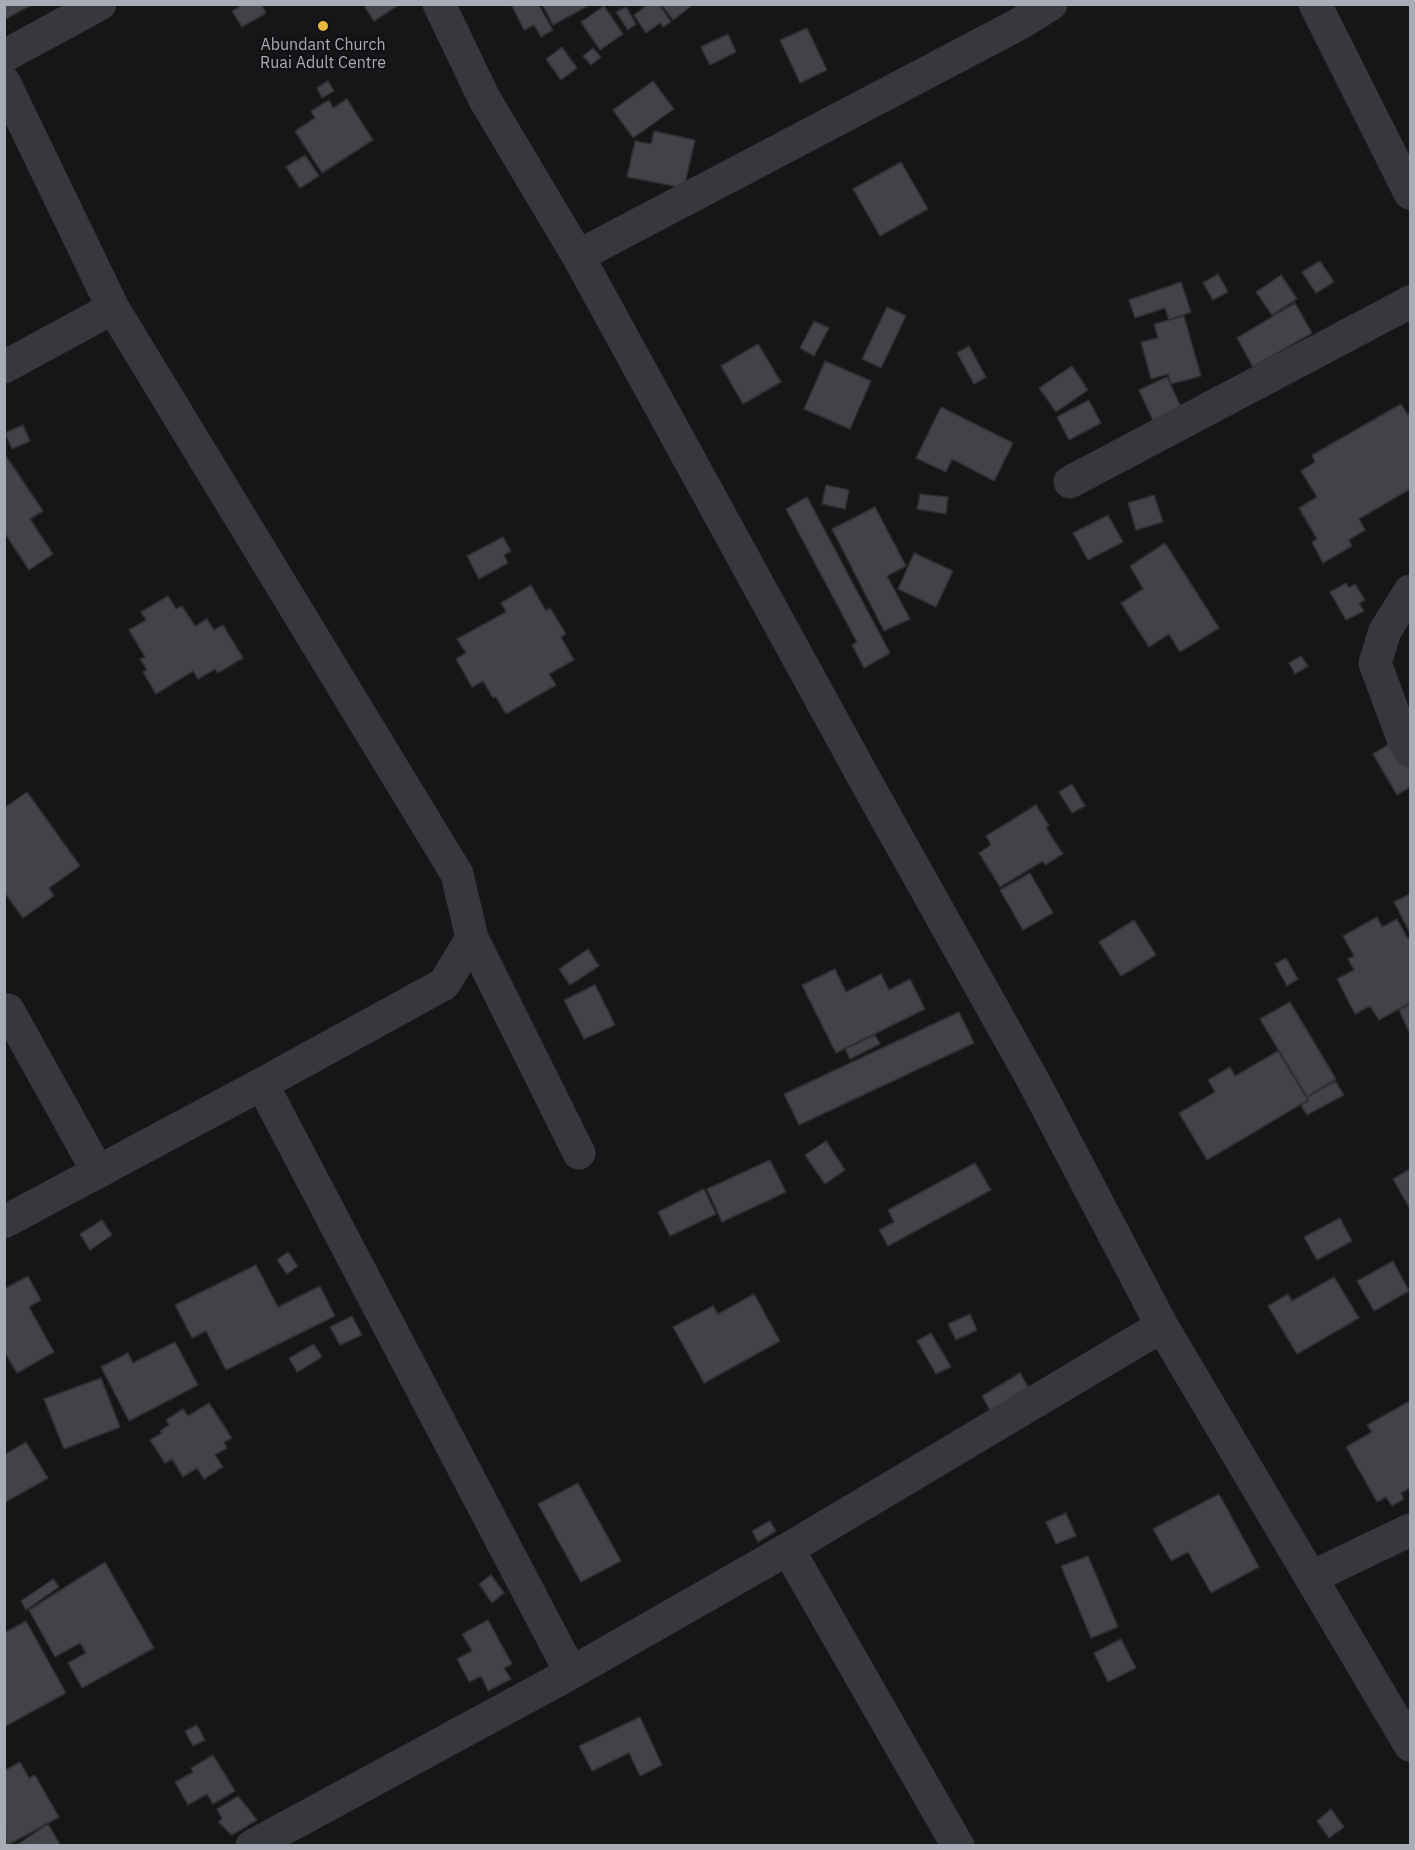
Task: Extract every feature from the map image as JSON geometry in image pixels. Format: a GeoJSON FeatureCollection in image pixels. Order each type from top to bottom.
{"type":"FeatureCollection","features":[{"type":"Feature","properties":{"kind":"street"},"geometry":{"type":"LineString","coordinates":[[4,56],[100,4]]}},
{"type":"Feature","properties":{"kind":"street"},"geometry":{"type":"LineString","coordinates":[[439,4],[484,98],[578,256],[870,789],[1034,1082],[1162,1326],[1410,1744]]}},
{"type":"Feature","properties":{"kind":"street"},"geometry":{"type":"LineString","coordinates":[[578,256],[1015,14],[1052,4]]}},
{"type":"Feature","properties":{"kind":"street"},"geometry":{"type":"LineString","coordinates":[[1315,4],[1410,193]]}},
{"type":"Feature","properties":{"kind":"street"},"geometry":{"type":"LineString","coordinates":[[4,82],[113,308],[457,874],[472,938],[579,1153]]}},
{"type":"Feature","properties":{"kind":"street"},"geometry":{"type":"LineString","coordinates":[[1070,482],[1410,302]]}},
{"type":"Feature","properties":{"kind":"street"},"geometry":{"type":"LineString","coordinates":[[4,367],[113,308]]}},
{"type":"Feature","properties":{"kind":"street"},"geometry":{"type":"LineString","coordinates":[[1410,591],[1385,631],[1376,663],[1410,752]]}},
{"type":"Feature","properties":{"kind":"street"},"geometry":{"type":"LineString","coordinates":[[4,1222],[444,984],[472,938]]}},
{"type":"Feature","properties":{"kind":"street"},"geometry":{"type":"LineString","coordinates":[[8,1010],[98,1172]]}},
{"type":"Feature","properties":{"kind":"street"},"geometry":{"type":"LineString","coordinates":[[262,1084],[571,1673]]}},
{"type":"Feature","properties":{"kind":"street"},"geometry":{"type":"LineString","coordinates":[[252,1845],[571,1673],[788,1549],[1162,1326]]}},
{"type":"Feature","properties":{"kind":"street"},"geometry":{"type":"LineString","coordinates":[[1312,1577],[1410,1530]]}},
{"type":"Feature","properties":{"kind":"street"},"geometry":{"type":"LineString","coordinates":[[788,1549],[958,1845]]}},
{"type":"Feature","properties":{"kind":"building"},"geometry":{"type":"Polygon","coordinates":[[[4,4],[33,4],[4,20],[4,4]]]}},
{"type":"Feature","properties":{"kind":"building"},"geometry":{"type":"Polygon","coordinates":[[[244,4],[261,4],[266,13],[242,27],[232,11],[244,4]]]}},
{"type":"Feature","properties":{"kind":"building"},"geometry":{"type":"Polygon","coordinates":[[[363,4],[396,4],[397,6],[374,21],[363,4]]]}},
{"type":"Feature","properties":{"kind":"building"},"geometry":{"type":"Polygon","coordinates":[[[511,4],[538,4],[553,30],[541,37],[534,25],[524,30],[511,4]]]}},
{"type":"Feature","properties":{"kind":"building"},"geometry":{"type":"Polygon","coordinates":[[[542,4],[591,4],[553,25],[542,4]]]}},
{"type":"Feature","properties":{"kind":"building"},"geometry":{"type":"Polygon","coordinates":[[[645,4],[659,4],[671,22],[663,27],[660,23],[646,33],[634,15],[646,6],[645,4]]]}},
{"type":"Feature","properties":{"kind":"building"},"geometry":{"type":"Polygon","coordinates":[[[661,4],[694,4],[673,20],[661,4]]]}},
{"type":"Feature","properties":{"kind":"building"},"geometry":{"type":"Polygon","coordinates":[[[604,6],[623,34],[600,50],[581,22],[604,6]]]}},
{"type":"Feature","properties":{"kind":"building"},"geometry":{"type":"Polygon","coordinates":[[[626,7],[636,24],[628,30],[616,12],[626,7]]]}},
{"type":"Feature","properties":{"kind":"building"},"geometry":{"type":"Polygon","coordinates":[[[807,28],[827,70],[800,83],[780,40],[807,28]]]}},
{"type":"Feature","properties":{"kind":"building"},"geometry":{"type":"Polygon","coordinates":[[[728,34],[736,52],[710,65],[701,47],[728,34]]]}},
{"type":"Feature","properties":{"kind":"building"},"geometry":{"type":"Polygon","coordinates":[[[562,47],[577,68],[561,80],[546,59],[562,47]]]}},
{"type":"Feature","properties":{"kind":"building"},"geometry":{"type":"Polygon","coordinates":[[[593,48],[601,57],[591,65],[583,56],[593,48]]]}},
{"type":"Feature","properties":{"kind":"building"},"geometry":{"type":"Polygon","coordinates":[[[328,81],[334,91],[322,98],[317,88],[328,81]]]}},
{"type":"Feature","properties":{"kind":"building"},"geometry":{"type":"Polygon","coordinates":[[[653,81],[674,109],[633,138],[613,110],[653,81]]]}},
{"type":"Feature","properties":{"kind":"building"},"geometry":{"type":"Polygon","coordinates":[[[347,99],[373,140],[322,173],[295,131],[315,118],[311,111],[329,100],[333,108],[347,99]]]}},
{"type":"Feature","properties":{"kind":"building"},"geometry":{"type":"Polygon","coordinates":[[[654,131],[695,140],[684,188],[627,177],[635,141],[651,144],[654,131]]]}},
{"type":"Feature","properties":{"kind":"building"},"geometry":{"type":"Polygon","coordinates":[[[305,155],[319,176],[300,188],[286,167],[305,155]]]}},
{"type":"Feature","properties":{"kind":"building"},"geometry":{"type":"Polygon","coordinates":[[[901,162],[928,209],[880,236],[853,189],[901,162]]]}},
{"type":"Feature","properties":{"kind":"building"},"geometry":{"type":"Polygon","coordinates":[[[1320,261],[1334,282],[1316,293],[1302,272],[1320,261]]]}},
{"type":"Feature","properties":{"kind":"building"},"geometry":{"type":"Polygon","coordinates":[[[1218,274],[1228,292],[1213,300],[1203,283],[1218,274]]]}},
{"type":"Feature","properties":{"kind":"building"},"geometry":{"type":"Polygon","coordinates":[[[1281,275],[1297,299],[1272,315],[1256,292],[1281,275]]]}},
{"type":"Feature","properties":{"kind":"building"},"geometry":{"type":"Polygon","coordinates":[[[1181,282],[1191,312],[1169,320],[1165,308],[1135,318],[1129,300],[1181,282]]]}},
{"type":"Feature","properties":{"kind":"building"},"geometry":{"type":"Polygon","coordinates":[[[1295,303],[1312,333],[1253,367],[1237,338],[1295,303]]]}},
{"type":"Feature","properties":{"kind":"building"},"geometry":{"type":"Polygon","coordinates":[[[887,307],[906,316],[881,368],[862,359],[887,307]]]}},
{"type":"Feature","properties":{"kind":"building"},"geometry":{"type":"Polygon","coordinates":[[[1184,316],[1201,376],[1171,384],[1168,374],[1151,379],[1141,342],[1158,338],[1154,324],[1184,316]]]}},
{"type":"Feature","properties":{"kind":"building"},"geometry":{"type":"Polygon","coordinates":[[[814,321],[829,328],[814,356],[800,348],[814,321]]]}},
{"type":"Feature","properties":{"kind":"building"},"geometry":{"type":"Polygon","coordinates":[[[758,344],[781,382],[743,404],[721,366],[758,344]]]}},
{"type":"Feature","properties":{"kind":"building"},"geometry":{"type":"Polygon","coordinates":[[[969,346],[986,377],[974,384],[957,353],[969,346]]]}},
{"type":"Feature","properties":{"kind":"building"},"geometry":{"type":"Polygon","coordinates":[[[825,361],[871,381],[850,429],[804,409],[825,361]]]}},
{"type":"Feature","properties":{"kind":"building"},"geometry":{"type":"Polygon","coordinates":[[[1072,366],[1088,390],[1056,412],[1039,388],[1072,366]]]}},
{"type":"Feature","properties":{"kind":"building"},"geometry":{"type":"Polygon","coordinates":[[[1167,377],[1183,411],[1155,425],[1139,390],[1167,377]]]}},
{"type":"Feature","properties":{"kind":"building"},"geometry":{"type":"Polygon","coordinates":[[[1089,400],[1101,423],[1069,440],[1057,417],[1089,400]]]}},
{"type":"Feature","properties":{"kind":"building"},"geometry":{"type":"Polygon","coordinates":[[[1401,404],[1408,415],[1410,413],[1410,489],[1359,519],[1365,530],[1349,540],[1352,546],[1323,563],[1312,542],[1317,539],[1299,508],[1317,497],[1301,471],[1315,462],[1312,455],[1401,404]]]}},
{"type":"Feature","properties":{"kind":"building"},"geometry":{"type":"Polygon","coordinates":[[[941,407],[1013,443],[994,481],[952,459],[946,472],[916,458],[941,407]]]}},
{"type":"Feature","properties":{"kind":"building"},"geometry":{"type":"Polygon","coordinates":[[[23,425],[30,441],[12,449],[5,433],[23,425]]]}},
{"type":"Feature","properties":{"kind":"building"},"geometry":{"type":"Polygon","coordinates":[[[4,453],[43,511],[30,519],[53,554],[29,570],[4,532],[4,453]]]}},
{"type":"Feature","properties":{"kind":"building"},"geometry":{"type":"Polygon","coordinates":[[[826,485],[849,490],[845,509],[822,504],[826,485]]]}},
{"type":"Feature","properties":{"kind":"building"},"geometry":{"type":"Polygon","coordinates":[[[920,494],[948,497],[946,514],[917,509],[920,494]]]}},
{"type":"Feature","properties":{"kind":"building"},"geometry":{"type":"Polygon","coordinates":[[[1154,495],[1163,522],[1136,530],[1128,503],[1154,495]]]}},
{"type":"Feature","properties":{"kind":"building"},"geometry":{"type":"Polygon","coordinates":[[[807,497],[890,653],[864,668],[852,645],[857,642],[786,509],[807,497]]]}},
{"type":"Feature","properties":{"kind":"building"},"geometry":{"type":"Polygon","coordinates":[[[875,507],[906,566],[887,576],[910,619],[884,631],[832,529],[875,507]]]}},
{"type":"Feature","properties":{"kind":"building"},"geometry":{"type":"Polygon","coordinates":[[[1108,515],[1123,542],[1088,560],[1073,533],[1108,515]]]}},
{"type":"Feature","properties":{"kind":"building"},"geometry":{"type":"Polygon","coordinates":[[[503,537],[511,551],[504,555],[508,563],[479,579],[467,556],[503,537]]]}},
{"type":"Feature","properties":{"kind":"building"},"geometry":{"type":"Polygon","coordinates":[[[1165,543],[1219,628],[1180,652],[1169,634],[1149,647],[1121,603],[1143,589],[1130,566],[1165,543]]]}},
{"type":"Feature","properties":{"kind":"building"},"geometry":{"type":"Polygon","coordinates":[[[914,553],[953,571],[936,607],[898,589],[914,553]]]}},
{"type":"Feature","properties":{"kind":"building"},"geometry":{"type":"Polygon","coordinates":[[[1346,583],[1349,588],[1355,584],[1365,600],[1359,603],[1364,611],[1346,620],[1330,592],[1346,583]]]}},
{"type":"Feature","properties":{"kind":"building"},"geometry":{"type":"Polygon","coordinates":[[[531,585],[546,611],[550,608],[566,634],[561,637],[574,660],[549,674],[556,685],[506,714],[483,681],[472,687],[456,659],[466,653],[457,639],[506,612],[501,603],[531,585]]]}},
{"type":"Feature","properties":{"kind":"building"},"geometry":{"type":"Polygon","coordinates":[[[168,596],[176,609],[182,606],[195,626],[207,619],[214,630],[223,625],[243,658],[218,673],[215,669],[198,679],[193,671],[156,694],[143,672],[147,670],[140,659],[145,657],[129,630],[146,620],[141,612],[168,596]]]}},
{"type":"Feature","properties":{"kind":"building"},"geometry":{"type":"Polygon","coordinates":[[[1301,656],[1308,666],[1295,674],[1289,663],[1301,656]]]}},
{"type":"Feature","properties":{"kind":"building"},"geometry":{"type":"Polygon","coordinates":[[[1397,739],[1410,761],[1410,787],[1397,795],[1373,754],[1397,739]]]}},
{"type":"Feature","properties":{"kind":"building"},"geometry":{"type":"Polygon","coordinates":[[[1072,784],[1085,806],[1072,813],[1059,792],[1072,784]]]}},
{"type":"Feature","properties":{"kind":"building"},"geometry":{"type":"Polygon","coordinates":[[[27,792],[80,866],[49,888],[54,896],[23,918],[4,892],[4,808],[27,792]]]}},
{"type":"Feature","properties":{"kind":"building"},"geometry":{"type":"Polygon","coordinates":[[[1036,805],[1049,826],[1046,828],[1063,854],[1045,865],[1043,861],[1000,887],[979,853],[991,845],[986,836],[1036,805]]]}},
{"type":"Feature","properties":{"kind":"building"},"geometry":{"type":"Polygon","coordinates":[[[1030,873],[1053,913],[1023,930],[1000,890],[1030,873]]]}},
{"type":"Feature","properties":{"kind":"building"},"geometry":{"type":"Polygon","coordinates":[[[1410,894],[1410,933],[1394,902],[1410,894]]]}},
{"type":"Feature","properties":{"kind":"building"},"geometry":{"type":"Polygon","coordinates":[[[1377,917],[1382,927],[1397,919],[1408,939],[1410,937],[1410,1003],[1379,1020],[1370,1006],[1355,1014],[1337,979],[1354,970],[1348,959],[1354,956],[1343,936],[1377,917]]]}},
{"type":"Feature","properties":{"kind":"building"},"geometry":{"type":"Polygon","coordinates":[[[1134,920],[1156,955],[1121,976],[1099,942],[1134,920]]]}},
{"type":"Feature","properties":{"kind":"building"},"geometry":{"type":"Polygon","coordinates":[[[588,949],[599,966],[570,985],[559,969],[588,949]]]}},
{"type":"Feature","properties":{"kind":"building"},"geometry":{"type":"Polygon","coordinates":[[[1286,958],[1298,979],[1287,986],[1275,964],[1286,958]]]}},
{"type":"Feature","properties":{"kind":"building"},"geometry":{"type":"Polygon","coordinates":[[[835,969],[846,992],[881,974],[889,990],[910,979],[925,1009],[836,1053],[802,985],[835,969]]]}},
{"type":"Feature","properties":{"kind":"building"},"geometry":{"type":"Polygon","coordinates":[[[595,985],[615,1025],[584,1039],[564,1000],[595,985]]]}},
{"type":"Feature","properties":{"kind":"building"},"geometry":{"type":"Polygon","coordinates":[[[1290,1002],[1336,1079],[1307,1097],[1260,1019],[1290,1002]]]}},
{"type":"Feature","properties":{"kind":"building"},"geometry":{"type":"Polygon","coordinates":[[[1410,1004],[1410,1034],[1399,1010],[1410,1004]]]}},
{"type":"Feature","properties":{"kind":"building"},"geometry":{"type":"Polygon","coordinates":[[[959,1012],[974,1043],[799,1125],[784,1094],[959,1012]]]}},
{"type":"Feature","properties":{"kind":"building"},"geometry":{"type":"Polygon","coordinates":[[[875,1035],[880,1044],[850,1059],[845,1049],[875,1035]]]}},
{"type":"Feature","properties":{"kind":"building"},"geometry":{"type":"Polygon","coordinates":[[[1278,1051],[1308,1100],[1207,1160],[1179,1113],[1215,1092],[1208,1080],[1230,1067],[1235,1076],[1278,1051]]]}},
{"type":"Feature","properties":{"kind":"building"},"geometry":{"type":"Polygon","coordinates":[[[1335,1081],[1344,1095],[1307,1115],[1301,1105],[1308,1101],[1307,1097],[1335,1081]]]}},
{"type":"Feature","properties":{"kind":"building"},"geometry":{"type":"Polygon","coordinates":[[[826,1141],[845,1170],[825,1184],[805,1155],[826,1141]]]}},
{"type":"Feature","properties":{"kind":"building"},"geometry":{"type":"Polygon","coordinates":[[[770,1160],[786,1192],[722,1222],[707,1189],[770,1160]]]}},
{"type":"Feature","properties":{"kind":"building"},"geometry":{"type":"Polygon","coordinates":[[[975,1163],[991,1190],[888,1246],[879,1230],[894,1222],[888,1210],[975,1163]]]}},
{"type":"Feature","properties":{"kind":"building"},"geometry":{"type":"Polygon","coordinates":[[[1410,1169],[1410,1209],[1393,1179],[1410,1169]]]}},
{"type":"Feature","properties":{"kind":"building"},"geometry":{"type":"Polygon","coordinates":[[[704,1189],[716,1214],[670,1236],[658,1212],[704,1189]]]}},
{"type":"Feature","properties":{"kind":"building"},"geometry":{"type":"Polygon","coordinates":[[[1340,1218],[1352,1241],[1317,1260],[1304,1237],[1340,1218]]]}},
{"type":"Feature","properties":{"kind":"building"},"geometry":{"type":"Polygon","coordinates":[[[102,1220],[112,1235],[90,1250],[80,1234],[102,1220]]]}},
{"type":"Feature","properties":{"kind":"building"},"geometry":{"type":"Polygon","coordinates":[[[288,1252],[298,1266],[287,1274],[277,1260],[288,1252]]]}},
{"type":"Feature","properties":{"kind":"building"},"geometry":{"type":"Polygon","coordinates":[[[1393,1261],[1409,1291],[1374,1311],[1357,1281],[1393,1261]]]}},
{"type":"Feature","properties":{"kind":"building"},"geometry":{"type":"Polygon","coordinates":[[[256,1265],[278,1307],[320,1286],[335,1316],[226,1370],[206,1331],[192,1338],[175,1305],[256,1265]]]}},
{"type":"Feature","properties":{"kind":"building"},"geometry":{"type":"Polygon","coordinates":[[[28,1276],[41,1300],[29,1307],[54,1352],[17,1373],[4,1351],[4,1289],[28,1276]]]}},
{"type":"Feature","properties":{"kind":"building"},"geometry":{"type":"Polygon","coordinates":[[[1334,1277],[1359,1318],[1297,1354],[1268,1306],[1288,1294],[1292,1301],[1334,1277]]]}},
{"type":"Feature","properties":{"kind":"building"},"geometry":{"type":"Polygon","coordinates":[[[754,1294],[780,1341],[704,1383],[673,1327],[713,1306],[718,1314],[754,1294]]]}},
{"type":"Feature","properties":{"kind":"building"},"geometry":{"type":"Polygon","coordinates":[[[970,1314],[977,1330],[956,1340],[948,1324],[970,1314]]]}},
{"type":"Feature","properties":{"kind":"building"},"geometry":{"type":"Polygon","coordinates":[[[352,1316],[362,1335],[340,1345],[330,1327],[352,1316]]]}},
{"type":"Feature","properties":{"kind":"building"},"geometry":{"type":"Polygon","coordinates":[[[931,1333],[951,1367],[936,1374],[917,1341],[931,1333]]]}},
{"type":"Feature","properties":{"kind":"building"},"geometry":{"type":"Polygon","coordinates":[[[175,1342],[198,1385],[129,1421],[101,1367],[128,1353],[133,1363],[175,1342]]]}},
{"type":"Feature","properties":{"kind":"building"},"geometry":{"type":"Polygon","coordinates":[[[314,1344],[322,1357],[297,1372],[289,1358],[314,1344]]]}},
{"type":"Feature","properties":{"kind":"building"},"geometry":{"type":"Polygon","coordinates":[[[1020,1373],[1033,1395],[994,1417],[982,1396],[1020,1373]]]}},
{"type":"Feature","properties":{"kind":"building"},"geometry":{"type":"Polygon","coordinates":[[[101,1378],[120,1427],[64,1449],[44,1399],[101,1378]]]}},
{"type":"Feature","properties":{"kind":"building"},"geometry":{"type":"Polygon","coordinates":[[[1410,1401],[1410,1488],[1401,1493],[1404,1499],[1392,1506],[1386,1497],[1377,1502],[1346,1447],[1372,1432],[1367,1425],[1410,1401]]]}},
{"type":"Feature","properties":{"kind":"building"},"geometry":{"type":"Polygon","coordinates":[[[209,1403],[232,1438],[224,1442],[227,1448],[215,1455],[223,1467],[204,1479],[197,1468],[183,1477],[172,1459],[165,1463],[150,1440],[162,1433],[160,1431],[169,1425],[166,1420],[183,1409],[188,1416],[209,1403]]]}},
{"type":"Feature","properties":{"kind":"building"},"geometry":{"type":"Polygon","coordinates":[[[26,1442],[48,1478],[4,1503],[4,1455],[26,1442]]]}},
{"type":"Feature","properties":{"kind":"building"},"geometry":{"type":"Polygon","coordinates":[[[578,1483],[621,1561],[581,1582],[538,1504],[578,1483]]]}},
{"type":"Feature","properties":{"kind":"building"},"geometry":{"type":"Polygon","coordinates":[[[1219,1494],[1259,1567],[1211,1593],[1188,1552],[1171,1561],[1153,1529],[1219,1494]]]}},
{"type":"Feature","properties":{"kind":"building"},"geometry":{"type":"Polygon","coordinates":[[[1066,1513],[1076,1536],[1056,1544],[1046,1522],[1066,1513]]]}},
{"type":"Feature","properties":{"kind":"building"},"geometry":{"type":"Polygon","coordinates":[[[770,1521],[776,1531],[758,1542],[752,1531],[770,1521]]]}},
{"type":"Feature","properties":{"kind":"building"},"geometry":{"type":"Polygon","coordinates":[[[1088,1556],[1118,1627],[1091,1638],[1061,1566],[1088,1556]]]}},
{"type":"Feature","properties":{"kind":"building"},"geometry":{"type":"Polygon","coordinates":[[[105,1562],[154,1648],[82,1688],[68,1663],[86,1653],[80,1643],[55,1657],[29,1610],[105,1562]]]}},
{"type":"Feature","properties":{"kind":"building"},"geometry":{"type":"Polygon","coordinates":[[[491,1575],[504,1593],[492,1603],[479,1584],[491,1575]]]}},
{"type":"Feature","properties":{"kind":"building"},"geometry":{"type":"Polygon","coordinates":[[[53,1579],[59,1587],[26,1610],[21,1601],[53,1579]]]}},
{"type":"Feature","properties":{"kind":"building"},"geometry":{"type":"Polygon","coordinates":[[[488,1620],[512,1664],[504,1668],[511,1679],[488,1691],[481,1676],[469,1682],[457,1659],[472,1651],[462,1634],[488,1620]]]}},
{"type":"Feature","properties":{"kind":"building"},"geometry":{"type":"Polygon","coordinates":[[[26,1621],[66,1693],[4,1727],[4,1633],[26,1621]]]}},
{"type":"Feature","properties":{"kind":"building"},"geometry":{"type":"Polygon","coordinates":[[[1121,1639],[1136,1668],[1108,1682],[1094,1653],[1121,1639]]]}},
{"type":"Feature","properties":{"kind":"building"},"geometry":{"type":"Polygon","coordinates":[[[640,1717],[662,1765],[640,1776],[629,1753],[592,1771],[579,1746],[640,1717]]]}},
{"type":"Feature","properties":{"kind":"building"},"geometry":{"type":"Polygon","coordinates":[[[197,1725],[205,1740],[193,1746],[185,1731],[197,1725]]]}},
{"type":"Feature","properties":{"kind":"building"},"geometry":{"type":"Polygon","coordinates":[[[213,1755],[235,1791],[213,1804],[207,1794],[188,1805],[175,1782],[193,1772],[191,1768],[213,1755]]]}},
{"type":"Feature","properties":{"kind":"building"},"geometry":{"type":"Polygon","coordinates":[[[20,1762],[29,1778],[35,1775],[59,1817],[6,1846],[4,1771],[20,1762]]]}},
{"type":"Feature","properties":{"kind":"building"},"geometry":{"type":"Polygon","coordinates":[[[238,1796],[257,1820],[232,1835],[218,1822],[222,1819],[217,1809],[238,1796]]]}},
{"type":"Feature","properties":{"kind":"building"},"geometry":{"type":"Polygon","coordinates":[[[1331,1809],[1344,1827],[1329,1838],[1317,1821],[1331,1809]]]}},
{"type":"Feature","properties":{"kind":"building"},"geometry":{"type":"Polygon","coordinates":[[[48,1824],[61,1846],[15,1846],[48,1824]]]}},
{"type":"Feature","properties":{"kind":"place","name":"Abundant Church Ruai Adult Centre"},"geometry":{"type":"Point","coordinates":[323,26]}}]}
